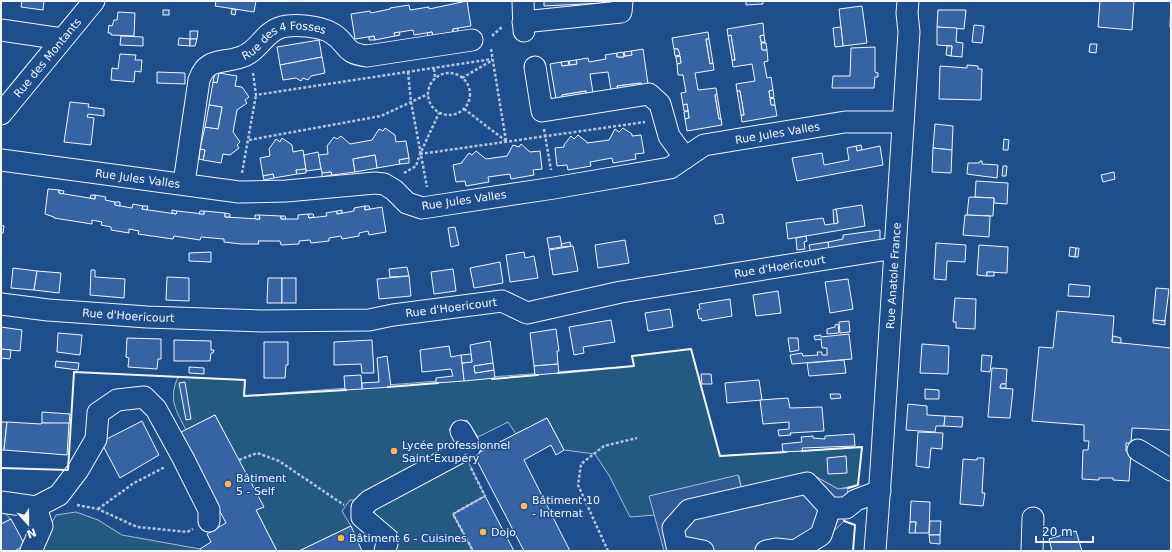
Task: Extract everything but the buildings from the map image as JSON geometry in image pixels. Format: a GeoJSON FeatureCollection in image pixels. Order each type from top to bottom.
{"type":"FeatureCollection","features":[{"type":"Feature","properties":{"kind":"street","name":"Rue des Montants"},"geometry":{"type":"LineString","coordinates":[[1,114],[94,1]]}},
{"type":"Feature","properties":{"kind":"street"},"geometry":{"type":"LineString","coordinates":[[523,1],[524,26],[622,7]]}},
{"type":"Feature","properties":{"kind":"street","name":"Rue Anatole France"},"geometry":{"type":"LineString","coordinates":[[875,551],[909,32],[906,5]]}},
{"type":"Feature","properties":{"kind":"street","name":"Rue des 4 Fosses"},"geometry":{"type":"LineString","coordinates":[[184,183],[202,71],[213,63],[235,59],[251,53],[274,30],[290,25],[302,25],[332,33],[348,51],[356,55],[367,56],[483,41]]}},
{"type":"Feature","properties":{"kind":"street"},"geometry":{"type":"LineString","coordinates":[[1,30],[62,39]]}},
{"type":"Feature","properties":{"kind":"street"},"geometry":{"type":"LineString","coordinates":[[535,67],[542,111],[649,94],[660,104],[669,136],[685,158]]}},
{"type":"Feature","properties":{"kind":"street","name":"Rue Jules Valles"},"geometry":{"type":"LineString","coordinates":[[1,160],[184,183],[239,192],[286,191],[375,183],[384,184],[394,190],[407,203],[415,206],[426,207],[554,188],[670,168],[704,145],[845,122],[903,122]]}},
{"type":"Feature","properties":{"kind":"street","name":"Rue d'Hoericourt"},"geometry":{"type":"LineString","coordinates":[[1,304],[48,310],[140,316],[261,321],[369,320],[392,315],[502,301],[527,313],[621,292],[895,248]]}},
{"type":"Feature","properties":{"kind":"street"},"geometry":{"type":"LineString","coordinates":[[1,502],[36,506],[59,494],[78,470],[96,439],[98,413],[116,400],[144,397],[156,409],[183,458],[209,510],[209,521]]}},
{"type":"Feature","properties":{"kind":"street"},"geometry":{"type":"LineString","coordinates":[[385,551],[388,539],[362,517],[362,508],[369,501],[462,441]]}},
{"type":"Feature","properties":{"kind":"street"},"geometry":{"type":"LineString","coordinates":[[1138,450],[1171,470]]}},
{"type":"Feature","properties":{"kind":"street"},"geometry":{"type":"LineString","coordinates":[[703,551],[677,546],[674,528],[688,510],[807,483],[830,508],[846,508],[856,500],[880,491]]}},
{"type":"Feature","properties":{"kind":"street"},"geometry":{"type":"LineString","coordinates":[[31,551],[42,526],[36,506]]}},
{"type":"Feature","properties":{"kind":"street"},"geometry":{"type":"LineString","coordinates":[[766,551],[776,549],[795,551],[821,535],[830,508]]}},
{"type":"Feature","properties":{"kind":"street"},"geometry":{"type":"LineString","coordinates":[[1032,551],[1033,518]]}},
{"type":"Feature","properties":{"kind":"path"},"geometry":{"type":"LineString","coordinates":[[506,141],[492,60],[483,41],[506,23],[524,26]]}},
{"type":"Feature","properties":{"kind":"path"},"geometry":{"type":"LineString","coordinates":[[404,52],[420,154],[426,207]]}},
{"type":"Feature","properties":{"kind":"path"},"geometry":{"type":"LineString","coordinates":[[239,192],[256,95],[251,53]]}},
{"type":"Feature","properties":{"kind":"path"},"geometry":{"type":"LineString","coordinates":[[256,95],[492,60]]}},
{"type":"Feature","properties":{"kind":"path"},"geometry":{"type":"LineString","coordinates":[[462,78],[492,60]]}},
{"type":"Feature","properties":{"kind":"path"},"geometry":{"type":"LineString","coordinates":[[434,69],[435,78]]}},
{"type":"Feature","properties":{"kind":"path"},"geometry":{"type":"LineString","coordinates":[[446,74],[452,74],[462,78],[468,84],[470,93],[469,102],[458,114],[450,115],[439,113],[432,107],[428,94],[430,86],[435,78],[446,74]]}},
{"type":"Feature","properties":{"kind":"path"},"geometry":{"type":"LineString","coordinates":[[249,140],[381,116],[428,94]]}},
{"type":"Feature","properties":{"kind":"path"},"geometry":{"type":"LineString","coordinates":[[464,109],[506,141]]}},
{"type":"Feature","properties":{"kind":"path"},"geometry":{"type":"LineString","coordinates":[[542,111],[554,188]]}},
{"type":"Feature","properties":{"kind":"path"},"geometry":{"type":"LineString","coordinates":[[420,154],[439,113]]}},
{"type":"Feature","properties":{"kind":"path"},"geometry":{"type":"LineString","coordinates":[[420,154],[664,119]]}},
{"type":"Feature","properties":{"kind":"path"},"geometry":{"type":"LineString","coordinates":[[608,551],[578,485],[581,464],[604,446],[638,438]]}},
{"type":"Feature","properties":{"kind":"path"},"geometry":{"type":"LineString","coordinates":[[462,441],[484,496],[453,514],[473,551]]}},
{"type":"Feature","properties":{"kind":"path"},"geometry":{"type":"LineString","coordinates":[[239,460],[258,453],[279,461],[362,517]]}},
{"type":"Feature","properties":{"kind":"path"},"geometry":{"type":"LineString","coordinates":[[98,509],[134,483],[183,458]]}},
{"type":"Feature","properties":{"kind":"path"},"geometry":{"type":"LineString","coordinates":[[74,504],[98,509],[137,527],[187,532],[209,521]]}},
{"type":"Feature","properties":{"kind":"shaded area"},"geometry":{"type":"Polygon","coordinates":[[[691,349],[720,456],[862,447],[858,485],[838,489],[813,475],[742,491],[739,476],[650,496],[655,515],[630,517],[610,477],[595,454],[564,450],[547,418],[516,434],[508,422],[478,437],[467,420],[449,429],[459,448],[360,500],[350,500],[342,511],[351,526],[299,551],[277,551],[256,510],[263,507],[215,415],[186,430],[174,405],[175,385],[178,377],[245,380],[244,396],[634,366],[632,356],[691,349]]]}},
{"type":"Feature","properties":{"kind":"shaded area"},"geometry":{"type":"Polygon","coordinates":[[[466,457],[485,496],[453,514],[473,551],[392,551],[374,516],[375,503],[466,457]]]}},
{"type":"Feature","properties":{"kind":"shaded area"},"geometry":{"type":"Polygon","coordinates":[[[738,475],[742,491],[813,475],[838,489],[848,488],[844,521],[818,547],[810,551],[664,551],[649,496],[738,475]]]}},
{"type":"Feature","properties":{"kind":"shaded area"},"geometry":{"type":"Polygon","coordinates":[[[1,510],[11,519],[1,524],[1,510]]]}},
{"type":"Feature","properties":{"kind":"shaded area"},"geometry":{"type":"Polygon","coordinates":[[[76,512],[98,520],[122,535],[200,549],[201,551],[39,551],[40,545],[56,515],[76,512]]]}},
{"type":"Feature","properties":{"kind":"wall"},"geometry":{"type":"LineString","coordinates":[[558,373],[634,366],[632,356],[691,349],[720,456],[786,452]]}},
{"type":"Feature","properties":{"kind":"wall"},"geometry":{"type":"LineString","coordinates":[[1,468],[68,470],[74,372],[245,380],[244,396],[346,390]]}},
{"type":"Feature","properties":{"kind":"wall"},"geometry":{"type":"LineString","coordinates":[[492,379],[538,375]]}},
{"type":"Feature","properties":{"kind":"wall"},"geometry":{"type":"LineString","coordinates":[[388,387],[438,383]]}},
{"type":"Feature","properties":{"kind":"wall"},"geometry":{"type":"LineString","coordinates":[[802,451],[862,447],[858,485],[848,488]]}},
{"type":"Feature","properties":{"kind":"wall"},"geometry":{"type":"LineString","coordinates":[[844,521],[855,525],[853,551]]}},
{"type":"Feature","properties":{"kind":"place","name":"Lycée professionnel Saint-Exupéry"},"geometry":{"type":"Point","coordinates":[394,451]}},
{"type":"Feature","properties":{"kind":"place","name":"Bâtiment 5 - Self"},"geometry":{"type":"Point","coordinates":[228,484]}},
{"type":"Feature","properties":{"kind":"place","name":"Bâtiment 10 - Internat"},"geometry":{"type":"Point","coordinates":[524,506]}},
{"type":"Feature","properties":{"kind":"place","name":"Dojo"},"geometry":{"type":"Point","coordinates":[483,532]}},
{"type":"Feature","properties":{"kind":"place","name":"Bâtiment 6 - Cuisines"},"geometry":{"type":"Point","coordinates":[341,538]}}]}
